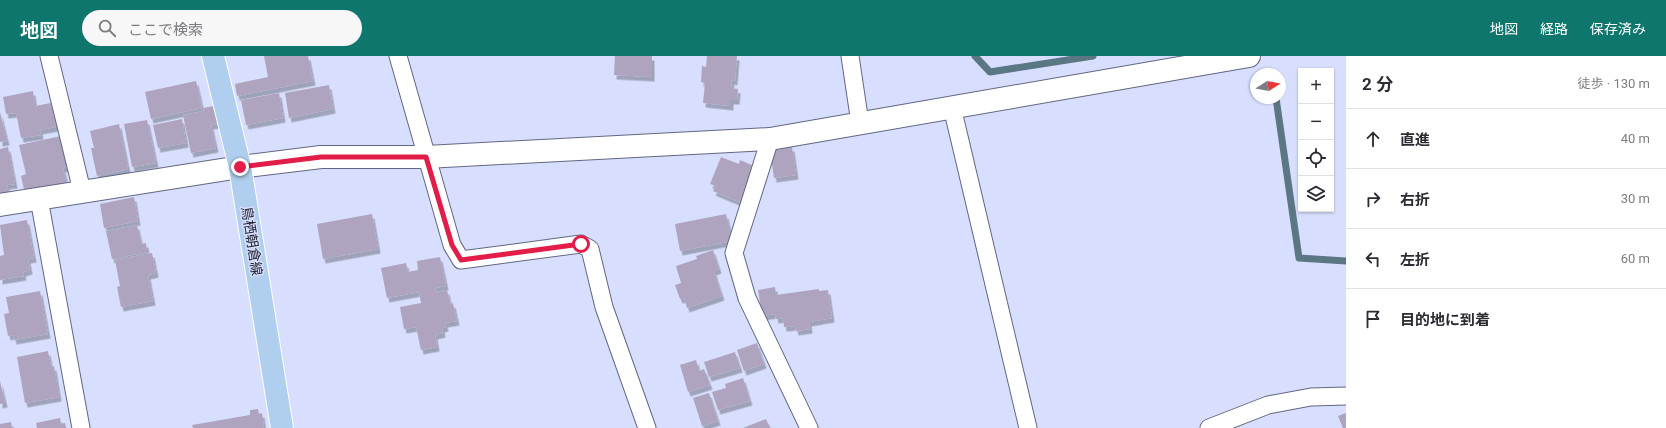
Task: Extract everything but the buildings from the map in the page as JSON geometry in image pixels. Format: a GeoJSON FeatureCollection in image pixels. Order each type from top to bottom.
{"type":"FeatureCollection","features":[{"type":"Feature","properties":{"kind":"main road","name":"鳥栖朝倉線"},"geometry":{"type":"LineString","coordinates":[[213,56],[240,167],[282,428]]}},
{"type":"Feature","properties":{"kind":"street"},"geometry":{"type":"LineString","coordinates":[[49,56],[82,191]]}},
{"type":"Feature","properties":{"kind":"street"},"geometry":{"type":"LineString","coordinates":[[398,56],[452,245],[461,260],[581,244],[590,250],[604,307],[646,428]]}},
{"type":"Feature","properties":{"kind":"street"},"geometry":{"type":"LineString","coordinates":[[850,56],[860,123]]}},
{"type":"Feature","properties":{"kind":"street"},"geometry":{"type":"LineString","coordinates":[[0,205],[240,167],[321,157],[426,157],[770,138],[1245,56]]}},
{"type":"Feature","properties":{"kind":"street"},"geometry":{"type":"LineString","coordinates":[[952,107],[1028,428]]}},
{"type":"Feature","properties":{"kind":"street"},"geometry":{"type":"LineString","coordinates":[[770,138],[734,253],[747,298],[810,428]]}},
{"type":"Feature","properties":{"kind":"street"},"geometry":{"type":"LineString","coordinates":[[39,199],[80,428]]}},
{"type":"Feature","properties":{"kind":"street"},"geometry":{"type":"LineString","coordinates":[[1209,428],[1268,405],[1310,397],[1346,396]]}},
{"type":"Feature","properties":{"kind":"waterway"},"geometry":{"type":"LineString","coordinates":[[975,56],[990,72],[1093,56]]}},
{"type":"Feature","properties":{"kind":"waterway"},"geometry":{"type":"LineString","coordinates":[[1277,104],[1299,258],[1346,261]]}},
{"type":"Feature","properties":{"kind":"route"},"geometry":{"type":"LineString","coordinates":[[240,167],[321,157],[426,157],[452,245],[461,260],[581,244]]}}]}
